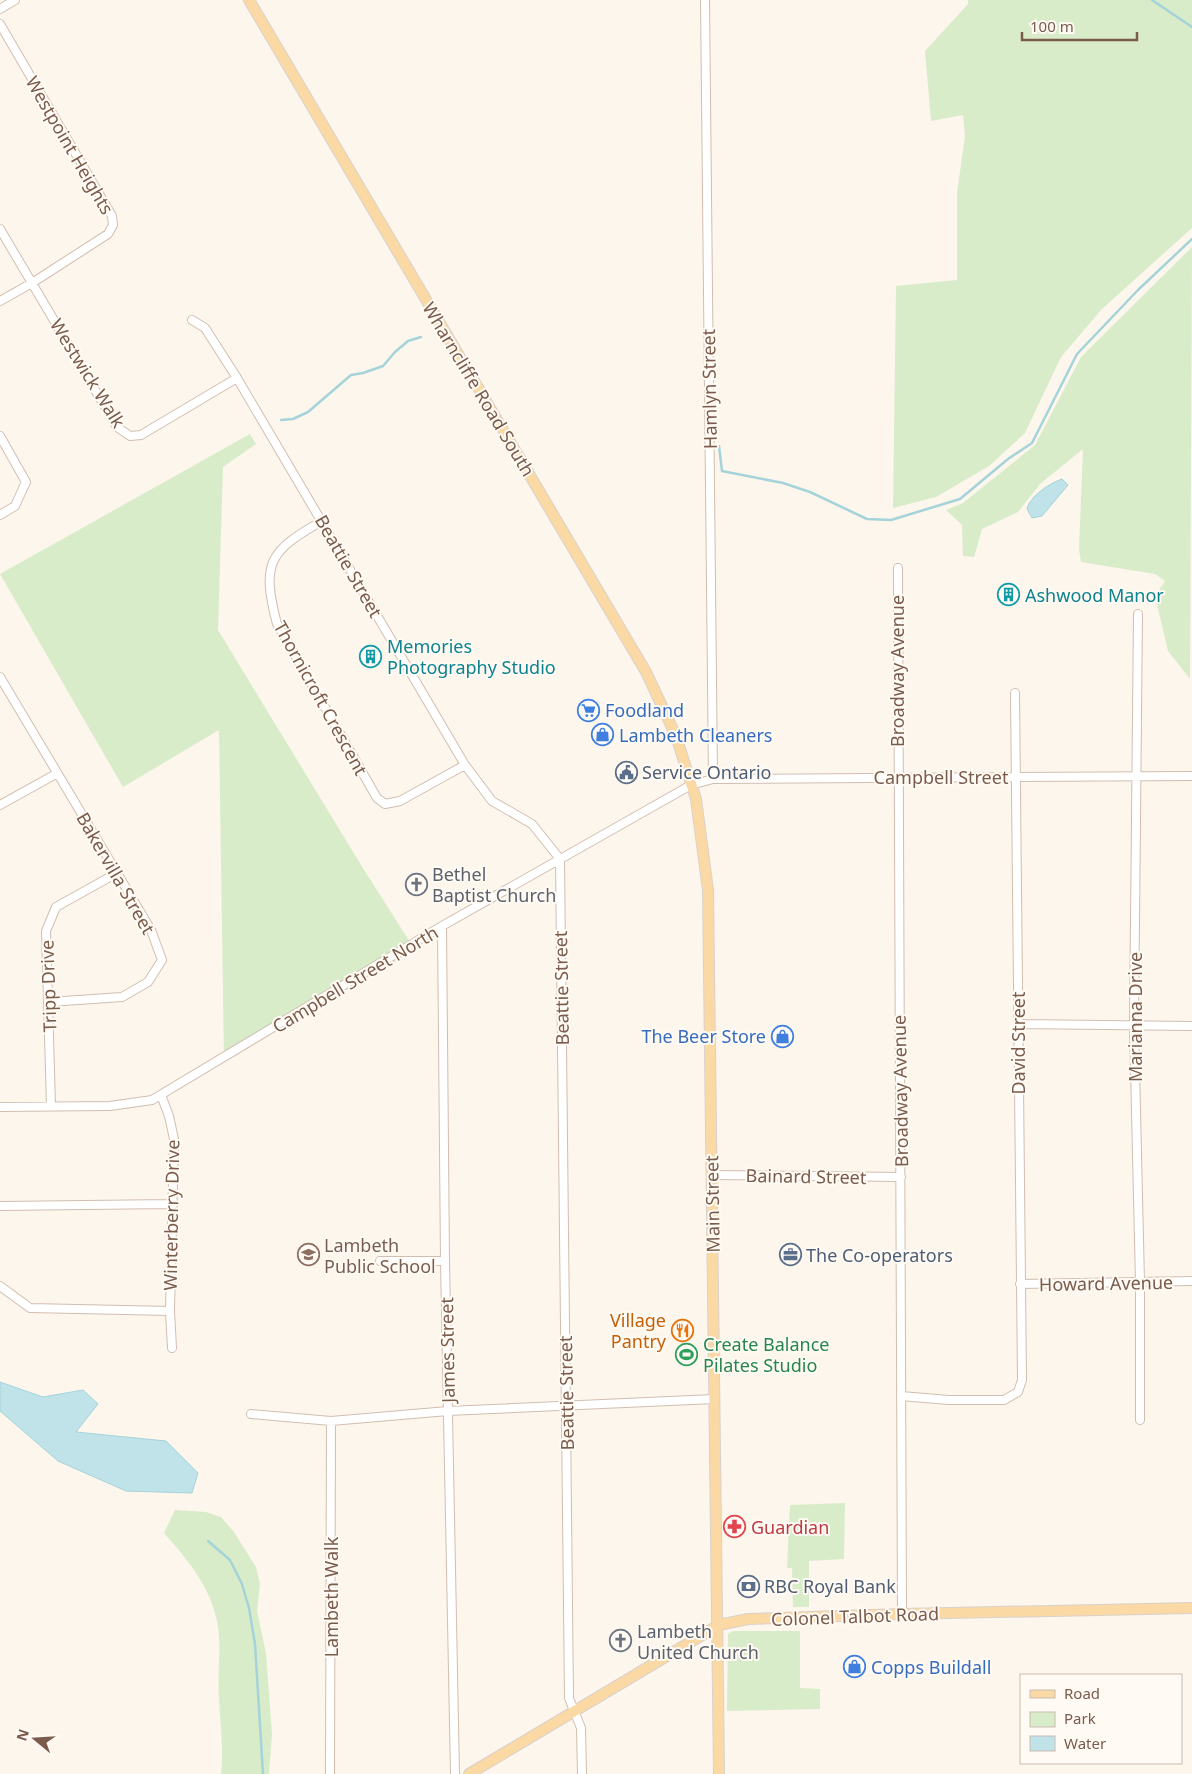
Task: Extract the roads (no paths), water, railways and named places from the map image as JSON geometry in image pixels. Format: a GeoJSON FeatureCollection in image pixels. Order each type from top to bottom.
{"type":"FeatureCollection","features":[{"type":"Feature","properties":{"kind":"main road","name":"Wharncliffe Road South"},"geometry":{"type":"LineString","coordinates":[[250,0],[646,672],[676,736],[691,785]]}},
{"type":"Feature","properties":{"kind":"main road","name":"Main Street"},"geometry":{"type":"LineString","coordinates":[[691,785],[696,798],[708,890],[720,1774]]}},
{"type":"Feature","properties":{"kind":"main road","name":"Colonel Talbot Road"},"geometry":{"type":"LineString","coordinates":[[470,1774],[719,1625],[748,1619],[1192,1608]]}},
{"type":"Feature","properties":{"kind":"street"},"geometry":{"type":"LineString","coordinates":[[0,8],[15,0]]}},
{"type":"Feature","properties":{"kind":"street","name":"Hamlyn Street"},"geometry":{"type":"LineString","coordinates":[[705,0],[713,779]]}},
{"type":"Feature","properties":{"kind":"street","name":"Westpoint Heights"},"geometry":{"type":"LineString","coordinates":[[0,24],[112,216],[113,225],[108,234],[32,283],[0,301]]}},
{"type":"Feature","properties":{"kind":"street","name":"Westwick Walk"},"geometry":{"type":"LineString","coordinates":[[0,229],[118,428],[130,436],[141,435],[237,378]]}},
{"type":"Feature","properties":{"kind":"street","name":"Beattie Street"},"geometry":{"type":"LineString","coordinates":[[192,320],[205,328],[237,378],[465,765],[492,801],[532,824],[560,859],[569,1698],[581,1728],[582,1774]]}},
{"type":"Feature","properties":{"kind":"street"},"geometry":{"type":"LineString","coordinates":[[0,436],[26,482],[15,506],[0,514]]}},
{"type":"Feature","properties":{"kind":"street","name":"Thornicroft Crescent"},"geometry":{"type":"LineString","coordinates":[[322,521],[291,538],[278,551],[270,568],[270,596],[277,624],[372,790],[377,798],[385,804],[400,802],[465,765]]}},
{"type":"Feature","properties":{"kind":"street","name":"Broadway Avenue"},"geometry":{"type":"LineString","coordinates":[[898,568],[897,776],[901,1177],[902,1614]]}},
{"type":"Feature","properties":{"kind":"street","name":"Marianna Drive"},"geometry":{"type":"LineString","coordinates":[[1138,614],[1134,1025],[1140,1282],[1140,1420]]}},
{"type":"Feature","properties":{"kind":"street","name":"Bakervilla Street"},"geometry":{"type":"LineString","coordinates":[[0,678],[56,774],[152,930],[162,960],[148,982],[122,997],[49,1002]]}},
{"type":"Feature","properties":{"kind":"street","name":"David Street"},"geometry":{"type":"LineString","coordinates":[[901,1396],[949,1400],[1004,1400],[1018,1392],[1022,1380],[1015,693]]}},
{"type":"Feature","properties":{"kind":"street"},"geometry":{"type":"LineString","coordinates":[[0,805],[56,774]]}},
{"type":"Feature","properties":{"kind":"street","name":"Campbell Street"},"geometry":{"type":"LineString","coordinates":[[691,785],[713,779],[897,776],[1136,778],[1192,776]]}},
{"type":"Feature","properties":{"kind":"street","name":"Campbell Street North"},"geometry":{"type":"LineString","coordinates":[[0,1108],[110,1106],[152,1100],[442,926],[691,785]]}},
{"type":"Feature","properties":{"kind":"street","name":"Tripp Drive"},"geometry":{"type":"LineString","coordinates":[[51,1106],[46,931],[56,907],[117,873]]}},
{"type":"Feature","properties":{"kind":"street","name":"James Street"},"geometry":{"type":"LineString","coordinates":[[442,926],[444,1261],[455,1774]]}},
{"type":"Feature","properties":{"kind":"street"},"geometry":{"type":"LineString","coordinates":[[1018,1024],[1192,1026]]}},
{"type":"Feature","properties":{"kind":"street","name":"Winterberry Drive"},"geometry":{"type":"LineString","coordinates":[[0,1286],[30,1308],[170,1311],[174,1139],[170,1116],[161,1095]]}},
{"type":"Feature","properties":{"kind":"street","name":"Bainard Street"},"geometry":{"type":"LineString","coordinates":[[712,1175],[901,1177]]}},
{"type":"Feature","properties":{"kind":"street"},"geometry":{"type":"LineString","coordinates":[[0,1206],[172,1204]]}},
{"type":"Feature","properties":{"kind":"street"},"geometry":{"type":"LineString","coordinates":[[380,1261],[444,1261]]}},
{"type":"Feature","properties":{"kind":"street","name":"Howard Avenue"},"geometry":{"type":"LineString","coordinates":[[1020,1284],[1192,1281]]}},
{"type":"Feature","properties":{"kind":"street"},"geometry":{"type":"LineString","coordinates":[[170,1311],[172,1348]]}},
{"type":"Feature","properties":{"kind":"street"},"geometry":{"type":"LineString","coordinates":[[251,1414],[331,1421],[448,1411],[714,1399]]}},
{"type":"Feature","properties":{"kind":"street","name":"Lambeth Walk"},"geometry":{"type":"LineString","coordinates":[[330,1774],[331,1421]]}},
{"type":"Feature","properties":{"kind":"water"},"geometry":{"type":"Polygon","coordinates":[[[1062,479],[1068,485],[1042,516],[1032,518],[1027,509],[1032,499],[1046,487],[1062,479]]]}},
{"type":"Feature","properties":{"kind":"water"},"geometry":{"type":"Polygon","coordinates":[[[0,1382],[43,1397],[83,1390],[98,1404],[76,1432],[166,1441],[198,1473],[192,1493],[126,1491],[58,1461],[0,1411],[0,1382]]]}},
{"type":"Feature","properties":{"kind":"waterway"},"geometry":{"type":"LineString","coordinates":[[1152,0],[1192,27]]}},
{"type":"Feature","properties":{"kind":"waterway"},"geometry":{"type":"LineString","coordinates":[[719,446],[722,471],[783,483],[810,492],[867,519],[891,520],[960,499],[1008,459],[1032,443],[1077,354],[1138,290],[1192,239]]}},
{"type":"Feature","properties":{"kind":"waterway"},"geometry":{"type":"LineString","coordinates":[[281,420],[293,419],[308,412],[351,375],[383,366],[408,341],[421,337]]}},
{"type":"Feature","properties":{"kind":"waterway"},"geometry":{"type":"LineString","coordinates":[[208,1541],[230,1560],[242,1584],[249,1608],[255,1644],[263,1774]]}},
{"type":"Feature","properties":{"kind":"place","name":"Ashwood Manor"},"geometry":{"type":"Point","coordinates":[1009,595]}},
{"type":"Feature","properties":{"kind":"place","name":"Memories Photography Studio"},"geometry":{"type":"Point","coordinates":[371,656]}},
{"type":"Feature","properties":{"kind":"place","name":"Foodland"},"geometry":{"type":"Point","coordinates":[589,710]}},
{"type":"Feature","properties":{"kind":"place","name":"Lambeth Cleaners"},"geometry":{"type":"Point","coordinates":[603,735]}},
{"type":"Feature","properties":{"kind":"place","name":"Service Ontario"},"geometry":{"type":"Point","coordinates":[626,772]}},
{"type":"Feature","properties":{"kind":"place","name":"Bethel Baptist Church"},"geometry":{"type":"Point","coordinates":[416,884]}},
{"type":"Feature","properties":{"kind":"place","name":"The Beer Store"},"geometry":{"type":"Point","coordinates":[782,1036]}},
{"type":"Feature","properties":{"kind":"place","name":"Lambeth Public School"},"geometry":{"type":"Point","coordinates":[308,1255]}},
{"type":"Feature","properties":{"kind":"place","name":"The Co-operators"},"geometry":{"type":"Point","coordinates":[790,1255]}},
{"type":"Feature","properties":{"kind":"place","name":"Village Pantry"},"geometry":{"type":"Point","coordinates":[682,1330]}},
{"type":"Feature","properties":{"kind":"place","name":"Create Balance Pilates Studio"},"geometry":{"type":"Point","coordinates":[687,1354]}},
{"type":"Feature","properties":{"kind":"place","name":"Guardian"},"geometry":{"type":"Point","coordinates":[735,1527]}},
{"type":"Feature","properties":{"kind":"place","name":"RBC Royal Bank"},"geometry":{"type":"Point","coordinates":[748,1586]}},
{"type":"Feature","properties":{"kind":"place","name":"Lambeth United Church"},"geometry":{"type":"Point","coordinates":[621,1641]}},
{"type":"Feature","properties":{"kind":"place","name":"Copps Buildall"},"geometry":{"type":"Point","coordinates":[855,1667]}}]}
